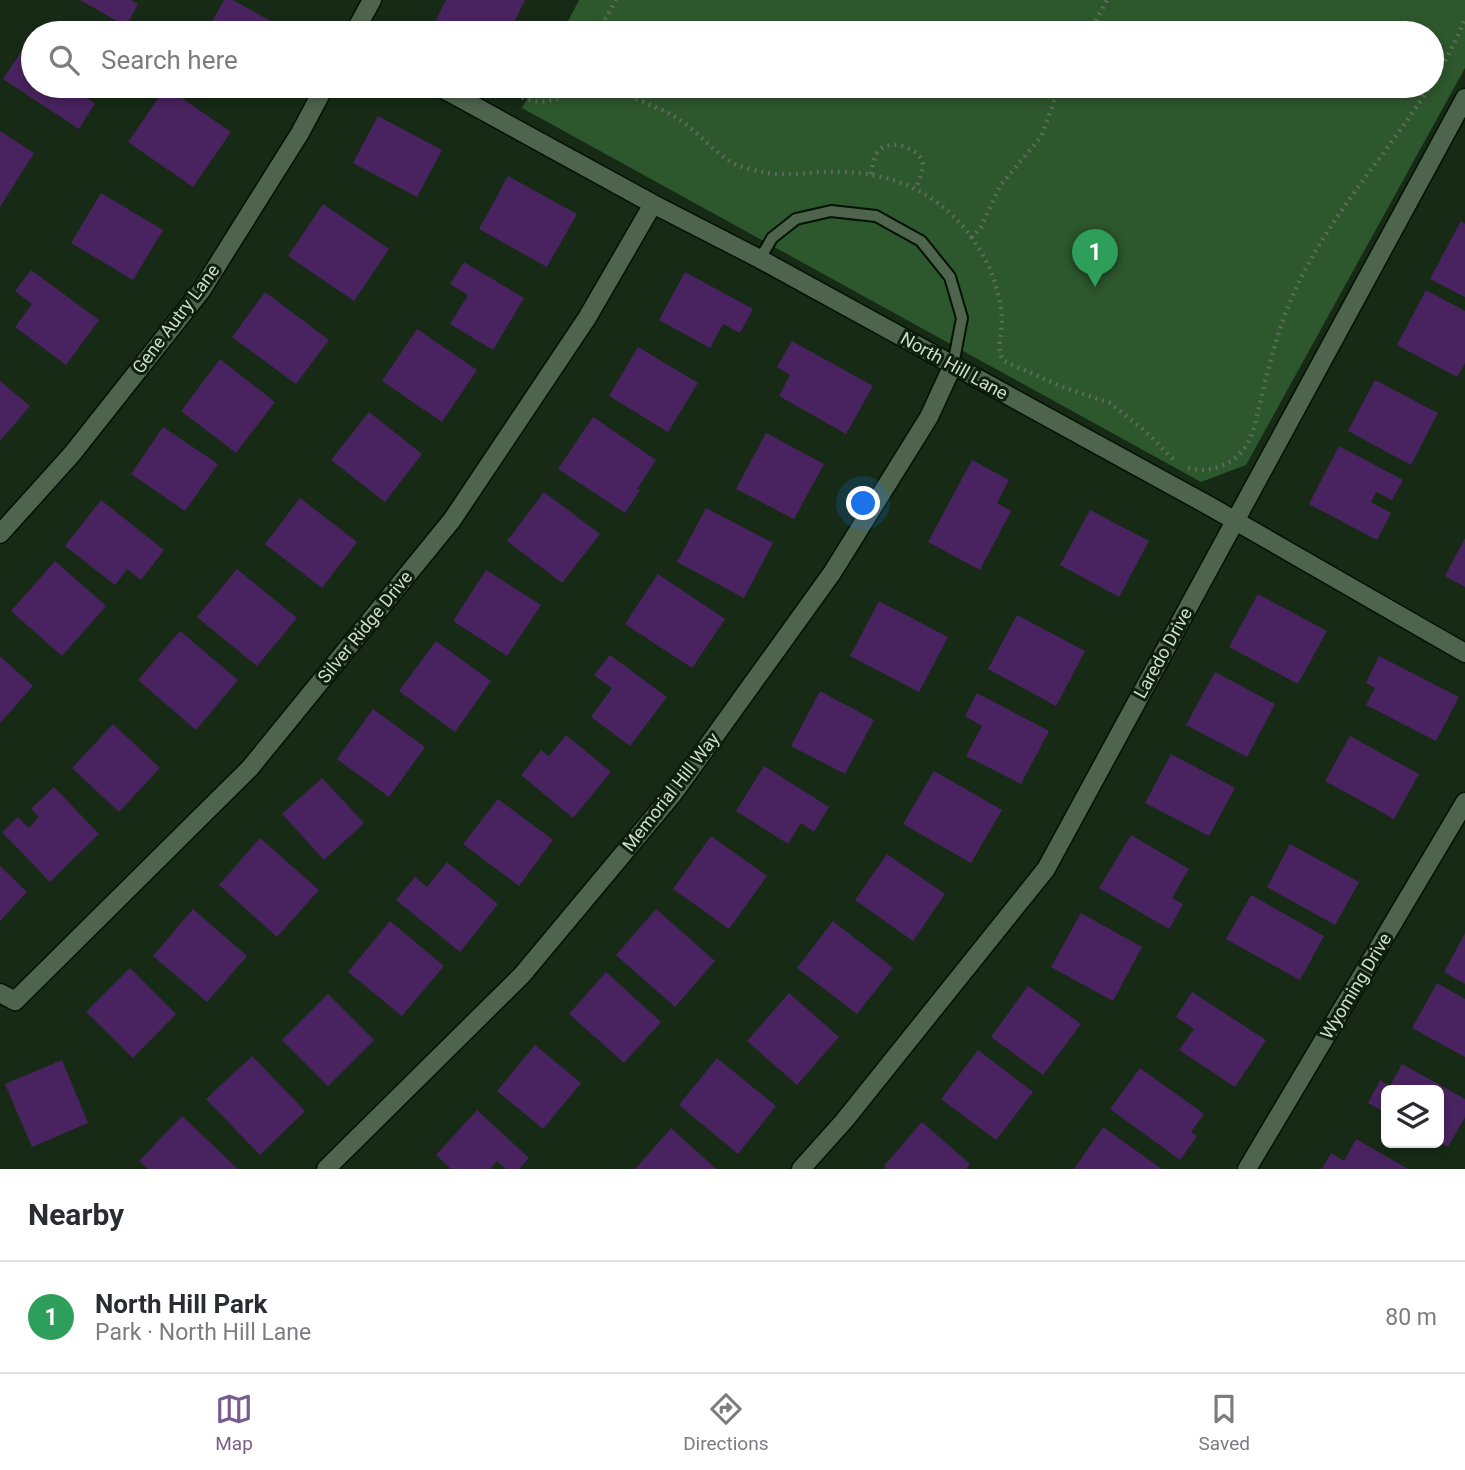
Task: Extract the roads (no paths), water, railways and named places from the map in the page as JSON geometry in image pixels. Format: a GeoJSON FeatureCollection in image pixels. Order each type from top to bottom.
{"type":"FeatureCollection","features":[{"type":"Feature","properties":{"kind":"street"},"geometry":{"type":"LineString","coordinates":[[361,21],[372,0]]}},
{"type":"Feature","properties":{"kind":"street","name":"Gene Autry Lane"},"geometry":{"type":"LineString","coordinates":[[0,534],[72,454],[201,290],[319,98]]}},
{"type":"Feature","properties":{"kind":"street","name":"North Hill Lane"},"geometry":{"type":"LineString","coordinates":[[460,98],[653,204],[760,258],[1235,521],[1465,653]]}},
{"type":"Feature","properties":{"kind":"street","name":"Laredo Drive"},"geometry":{"type":"LineString","coordinates":[[802,1169],[844,1121],[1046,869],[1465,98]]}},
{"type":"Feature","properties":{"kind":"street","name":"Silver Ridge Drive"},"geometry":{"type":"LineString","coordinates":[[7,997],[250,768],[452,520],[587,318],[653,204]]}},
{"type":"Feature","properties":{"kind":"street","name":"Memorial Hill Way"},"geometry":{"type":"LineString","coordinates":[[326,1169],[522,975],[673,793],[832,573],[929,417],[953,365]]}},
{"type":"Feature","properties":{"kind":"street","name":"Wyoming Drive"},"geometry":{"type":"LineString","coordinates":[[1247,1169],[1465,802]]}},
{"type":"Feature","properties":{"kind":"lane"},"geometry":{"type":"LineString","coordinates":[[760,258],[772,238],[796,219],[831,211],[876,216],[921,241],[950,277],[962,318],[953,365]]}},
{"type":"Feature","properties":{"kind":"place","name":"North Hill Park"},"geometry":{"type":"Point","coordinates":[1095,287]}}]}
